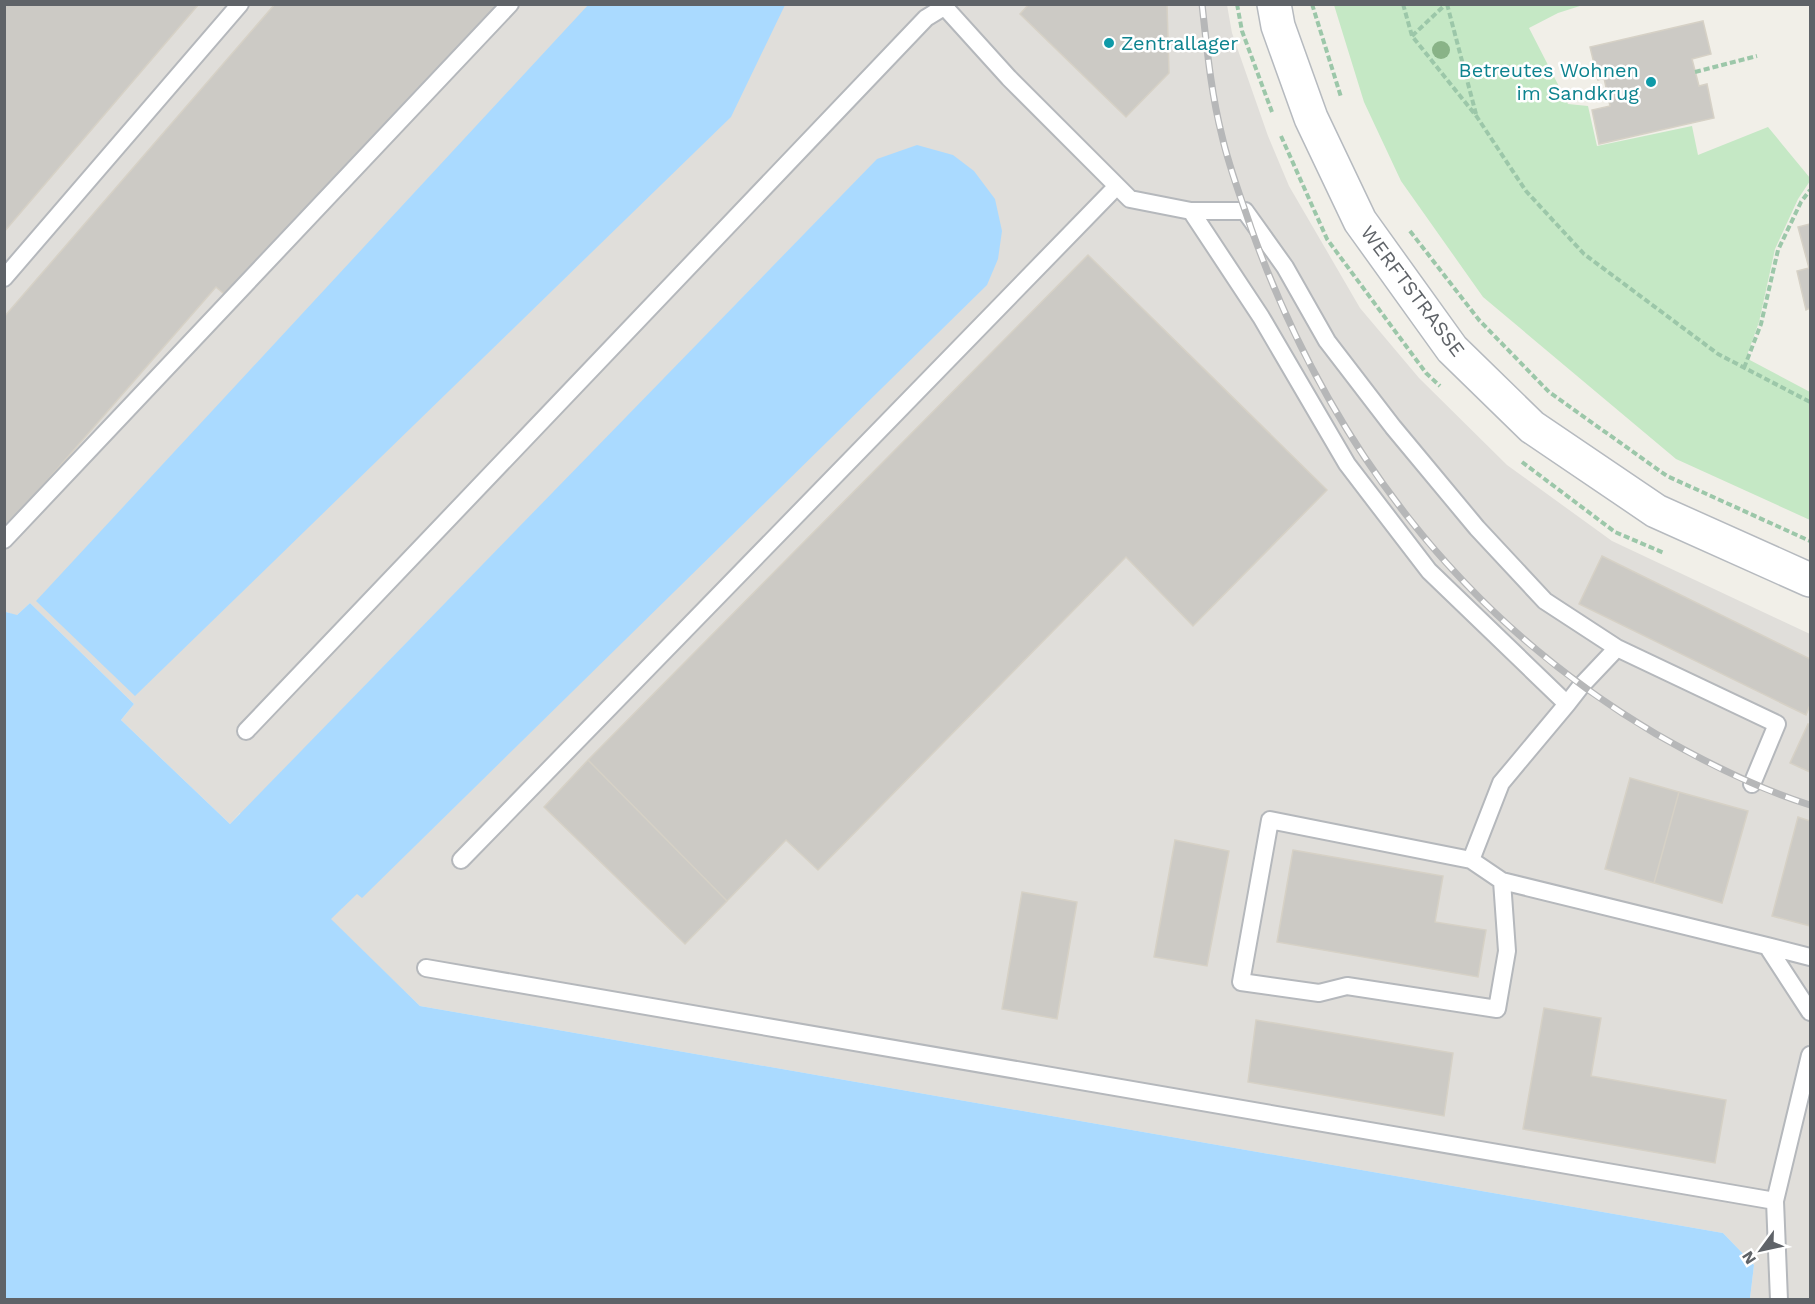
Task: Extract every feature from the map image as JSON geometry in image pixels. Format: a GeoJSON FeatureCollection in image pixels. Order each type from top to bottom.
{"type":"FeatureCollection","features":[{"type":"Feature","properties":{"kind":"main road","name":"WERFTSTRASSE"},"geometry":{"type":"LineString","coordinates":[[1274,4],[1278,26],[1311,118],[1360,220],[1452,349],[1532,427],[1656,511],[1810,580]]}},
{"type":"Feature","properties":{"kind":"lane"},"geometry":{"type":"LineString","coordinates":[[4,278],[240,4]]}},
{"type":"Feature","properties":{"kind":"lane"},"geometry":{"type":"LineString","coordinates":[[4,540],[510,4]]}},
{"type":"Feature","properties":{"kind":"lane"},"geometry":{"type":"LineString","coordinates":[[246,731],[926,18],[943,6],[1010,78],[1130,199],[1191,211],[1245,211],[1285,267],[1327,341],[1393,427],[1477,528],[1545,601],[1617,648],[1778,724],[1752,784]]}},
{"type":"Feature","properties":{"kind":"lane"},"geometry":{"type":"LineString","coordinates":[[461,860],[1117,186]]}},
{"type":"Feature","properties":{"kind":"lane"},"geometry":{"type":"LineString","coordinates":[[1191,211],[1261,317],[1347,465],[1429,571],[1567,704]]}},
{"type":"Feature","properties":{"kind":"lane"},"geometry":{"type":"LineString","coordinates":[[1471,860],[1501,783],[1581,686],[1617,648]]}},
{"type":"Feature","properties":{"kind":"lane"},"geometry":{"type":"LineString","coordinates":[[1502,881],[1507,951],[1497,1009],[1347,986],[1319,993],[1241,982],[1270,820],[1471,860],[1502,881],[1810,957]]}},
{"type":"Feature","properties":{"kind":"lane"},"geometry":{"type":"LineString","coordinates":[[1767,946],[1810,1012]]}},
{"type":"Feature","properties":{"kind":"lane"},"geometry":{"type":"LineString","coordinates":[[426,968],[1775,1200]]}},
{"type":"Feature","properties":{"kind":"lane"},"geometry":{"type":"LineString","coordinates":[[1779,1299],[1775,1200],[1810,1055]]}},
{"type":"Feature","properties":{"kind":"path"},"geometry":{"type":"LineString","coordinates":[[1312,4],[1344,107]]}},
{"type":"Feature","properties":{"kind":"path"},"geometry":{"type":"LineString","coordinates":[[1403,4],[1412,36],[1477,117],[1526,191],[1584,254],[1718,354],[1810,402]]}},
{"type":"Feature","properties":{"kind":"path"},"geometry":{"type":"LineString","coordinates":[[1412,36],[1446,4],[1477,117]]}},
{"type":"Feature","properties":{"kind":"path"},"geometry":{"type":"LineString","coordinates":[[1695,72],[1757,56]]}},
{"type":"Feature","properties":{"kind":"path"},"geometry":{"type":"LineString","coordinates":[[1744,368],[1761,324],[1778,250],[1810,189]]}},
{"type":"Feature","properties":{"kind":"path"},"geometry":{"type":"LineString","coordinates":[[1404,223],[1479,321],[1549,392],[1667,476],[1810,541]]}},
{"type":"Feature","properties":{"kind":"shaded area"},"geometry":{"type":"Polygon","coordinates":[[[5,5],[1227,5],[1232,33],[1268,136],[1289,186],[1360,308],[1419,378],[1507,465],[1612,541],[1810,634],[1810,1299],[1750,1299],[1754,1265],[1723,1233],[420,1006],[330,919],[342,908],[240,813],[230,824],[121,720],[134,704],[30,603],[16,616],[5,613],[5,5]]]}},
{"type":"Feature","properties":{"kind":"green space"},"geometry":{"type":"Polygon","coordinates":[[[1334,5],[1583,5],[1558,13],[1529,28],[1568,104],[1588,106],[1597,146],[1692,126],[1698,155],[1768,127],[1810,178],[1810,181],[1798,199],[1775,249],[1759,322],[1746,358],[1810,392],[1810,520],[1676,459],[1483,297],[1401,181],[1364,102],[1334,5]]]}},
{"type":"Feature","properties":{"kind":"water"},"geometry":{"type":"Polygon","coordinates":[[[589,4],[785,5],[731,117],[135,696],[36,601],[589,4]]]}},
{"type":"Feature","properties":{"kind":"water"},"geometry":{"type":"Polygon","coordinates":[[[917,145],[953,155],[974,171],[995,199],[1002,231],[998,259],[987,285],[362,898],[357,894],[331,919],[420,1006],[1723,1233],[1754,1265],[1750,1299],[5,1299],[5,613],[17,615],[30,603],[134,704],[121,720],[230,824],[877,159],[917,145]]]}},
{"type":"Feature","properties":{"kind":"building"},"geometry":{"type":"Polygon","coordinates":[[[4,4],[199,4],[4,232],[4,4]]]}},
{"type":"Feature","properties":{"kind":"building"},"geometry":{"type":"Polygon","coordinates":[[[275,4],[499,4],[376,145],[370,140],[231,300],[216,287],[4,530],[4,317],[275,4]]]}},
{"type":"Feature","properties":{"kind":"building","name":"Zentrallager"},"geometry":{"type":"Polygon","coordinates":[[[1029,4],[1167,4],[1169,73],[1126,117],[1020,14],[1029,4]]]}},
{"type":"Feature","properties":{"kind":"building","name":"Betreutes Wohnen im Sandkrug"},"geometry":{"type":"Polygon","coordinates":[[[1703,21],[1711,54],[1692,59],[1699,86],[1707,84],[1714,118],[1599,144],[1592,110],[1610,106],[1604,78],[1598,80],[1590,47],[1703,21]]]}},
{"type":"Feature","properties":{"kind":"building"},"geometry":{"type":"Polygon","coordinates":[[[1810,224],[1810,308],[1806,310],[1797,271],[1809,268],[1798,227],[1810,224]]]}},
{"type":"Feature","properties":{"kind":"building"},"geometry":{"type":"Polygon","coordinates":[[[1088,255],[1327,490],[1193,626],[1126,557],[818,870],[786,840],[727,901],[588,760],[1088,255]]]}},
{"type":"Feature","properties":{"kind":"building"},"geometry":{"type":"Polygon","coordinates":[[[1602,556],[1810,659],[1810,705],[1806,715],[1579,604],[1602,556]]]}},
{"type":"Feature","properties":{"kind":"building"},"geometry":{"type":"Polygon","coordinates":[[[1808,724],[1810,725],[1810,772],[1790,763],[1808,724]]]}},
{"type":"Feature","properties":{"kind":"building"},"geometry":{"type":"Polygon","coordinates":[[[588,760],[727,901],[685,944],[544,807],[588,760]]]}},
{"type":"Feature","properties":{"kind":"building"},"geometry":{"type":"Polygon","coordinates":[[[1630,778],[1679,792],[1654,883],[1605,869],[1630,778]]]}},
{"type":"Feature","properties":{"kind":"building"},"geometry":{"type":"Polygon","coordinates":[[[1679,792],[1748,811],[1722,903],[1654,883],[1679,792]]]}},
{"type":"Feature","properties":{"kind":"building"},"geometry":{"type":"Polygon","coordinates":[[[1798,817],[1810,821],[1810,926],[1772,916],[1798,817]]]}},
{"type":"Feature","properties":{"kind":"building"},"geometry":{"type":"Polygon","coordinates":[[[1175,840],[1229,851],[1207,966],[1154,957],[1175,840]]]}},
{"type":"Feature","properties":{"kind":"building"},"geometry":{"type":"Polygon","coordinates":[[[1293,850],[1443,876],[1435,922],[1486,930],[1478,977],[1277,942],[1293,850]]]}},
{"type":"Feature","properties":{"kind":"building"},"geometry":{"type":"Polygon","coordinates":[[[1022,892],[1077,902],[1057,1019],[1002,1009],[1022,892]]]}},
{"type":"Feature","properties":{"kind":"building"},"geometry":{"type":"Polygon","coordinates":[[[1544,1008],[1601,1018],[1591,1076],[1726,1100],[1715,1163],[1523,1129],[1544,1008]]]}},
{"type":"Feature","properties":{"kind":"building"},"geometry":{"type":"Polygon","coordinates":[[[1256,1020],[1453,1053],[1444,1116],[1248,1082],[1256,1020]]]}},
{"type":"Feature","properties":{"kind":"railway"},"geometry":{"type":"LineString","coordinates":[[1202,4],[1212,87],[1225,148],[1251,228],[1282,306],[1319,381],[1361,451],[1408,517],[1461,579],[1520,636],[1585,688],[1693,755],[1731,774],[1810,805]]}},
{"type":"Feature","properties":{"kind":"place","name":"Zentrallager"},"geometry":{"type":"Point","coordinates":[1109,43]}},
{"type":"Feature","properties":{"kind":"place","name":"Betreutes Wohnen im Sandkrug"},"geometry":{"type":"Point","coordinates":[1651,82]}}]}
